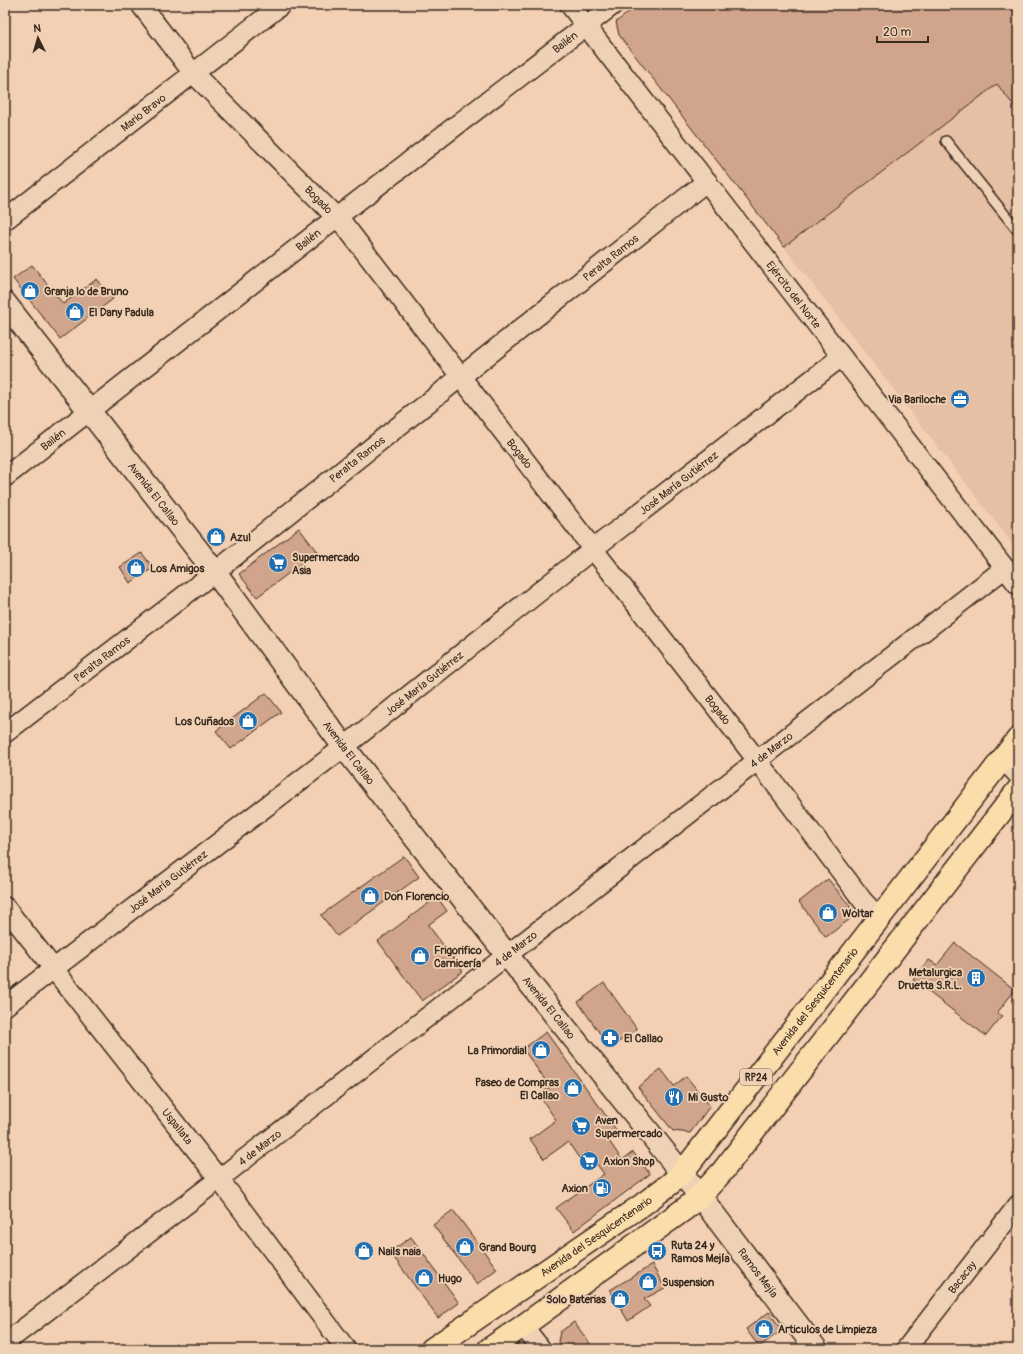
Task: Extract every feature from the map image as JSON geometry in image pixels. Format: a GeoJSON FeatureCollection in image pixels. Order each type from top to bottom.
{"type":"FeatureCollection","features":[{"type":"Feature","properties":{"kind":"main road","name":"Avenida del Sesquicentenario"},"geometry":{"type":"LineString","coordinates":[[432,1349],[642,1206],[682,1173],[1018,739]]}},
{"type":"Feature","properties":{"kind":"main road","name":"RP24"},"geometry":{"type":"LineString","coordinates":[[489,1349],[656,1231],[700,1196],[722,1172],[1018,790]]}},
{"type":"Feature","properties":{"kind":"street","name":"Bogado"},"geometry":{"type":"LineString","coordinates":[[141,5],[193,73],[337,217],[462,376],[593,549],[758,760],[863,901],[879,918]]}},
{"type":"Feature","properties":{"kind":"street","name":"Mario Bravo"},"geometry":{"type":"LineString","coordinates":[[5,220],[281,5]]}},
{"type":"Feature","properties":{"kind":"street","name":"Ejército del Norte"},"geometry":{"type":"LineString","coordinates":[[570,5],[1018,585]]}},
{"type":"Feature","properties":{"kind":"street","name":"Bailén"},"geometry":{"type":"LineString","coordinates":[[5,477],[337,217],[613,5]]}},
{"type":"Feature","properties":{"kind":"street","name":"Peralta Ramos"},"geometry":{"type":"LineString","coordinates":[[5,733],[215,572],[707,182]]}},
{"type":"Feature","properties":{"kind":"street","name":"Avenida El Callao"},"geometry":{"type":"LineString","coordinates":[[5,303],[91,411],[215,572],[344,747],[507,955],[700,1196]]}},
{"type":"Feature","properties":{"kind":"street","name":"José María Gutiérrez"},"geometry":{"type":"LineString","coordinates":[[5,1006],[344,747],[593,549],[841,357]]}},
{"type":"Feature","properties":{"kind":"street","name":"4 de Marzo"},"geometry":{"type":"LineString","coordinates":[[5,1343],[219,1179],[1005,568]]}},
{"type":"Feature","properties":{"kind":"street"},"geometry":{"type":"LineString","coordinates":[[1003,759],[1018,775]]}},
{"type":"Feature","properties":{"kind":"street","name":"Uspallata"},"geometry":{"type":"LineString","coordinates":[[5,907],[219,1179],[346,1349]]}},
{"type":"Feature","properties":{"kind":"street","name":"Ramos Mejía"},"geometry":{"type":"LineString","coordinates":[[700,1196],[816,1349]]}},
{"type":"Feature","properties":{"kind":"street","name":"Bacacay"},"geometry":{"type":"LineString","coordinates":[[906,1349],[1018,1205]]}},
{"type":"Feature","properties":{"kind":"street"},"geometry":{"type":"LineString","coordinates":[[523,1326],[541,1349]]}},
{"type":"Feature","properties":{"kind":"lane"},"geometry":{"type":"LineString","coordinates":[[946,141],[1018,232]]}},
{"type":"Feature","properties":{"kind":"shaded area","name":"Via Bariloche"},"geometry":{"type":"Polygon","coordinates":[[[639,5],[1018,5],[1018,551],[619,35],[616,22],[639,5]]]}},
{"type":"Feature","properties":{"kind":"building"},"geometry":{"type":"Polygon","coordinates":[[[638,5],[1018,5],[1018,111],[997,84],[784,247],[619,35],[616,22],[638,5]]]}},
{"type":"Feature","properties":{"kind":"building"},"geometry":{"type":"Polygon","coordinates":[[[32,265],[63,304],[97,279],[113,299],[60,339],[13,279],[32,265]]]}},
{"type":"Feature","properties":{"kind":"building","name":"Supermercado Asia"},"geometry":{"type":"Polygon","coordinates":[[[299,528],[317,552],[257,597],[239,574],[299,528]]]}},
{"type":"Feature","properties":{"kind":"building","name":"Los Amigos"},"geometry":{"type":"Polygon","coordinates":[[[142,553],[153,568],[130,583],[120,567],[142,553]]]}},
{"type":"Feature","properties":{"kind":"building","name":"Los Cuñados"},"geometry":{"type":"Polygon","coordinates":[[[266,693],[281,712],[231,749],[216,731],[266,693]]]}},
{"type":"Feature","properties":{"kind":"building","name":"Don Florencio"},"geometry":{"type":"Polygon","coordinates":[[[404,856],[419,877],[337,936],[321,915],[404,856]]]}},
{"type":"Feature","properties":{"kind":"building","name":"Woltar"},"geometry":{"type":"Polygon","coordinates":[[[828,879],[850,906],[850,919],[826,937],[799,902],[828,879]]]}},
{"type":"Feature","properties":{"kind":"building","name":"Frigorifico Carnicería"},"geometry":{"type":"Polygon","coordinates":[[[437,897],[447,911],[428,925],[463,971],[422,1001],[378,941],[437,897]]]}},
{"type":"Feature","properties":{"kind":"building"},"geometry":{"type":"Polygon","coordinates":[[[955,943],[1015,990],[997,1013],[1002,1016],[986,1036],[913,980],[929,960],[937,965],[955,943]]]}},
{"type":"Feature","properties":{"kind":"building"},"geometry":{"type":"Polygon","coordinates":[[[604,983],[637,1029],[610,1048],[578,1002],[604,983]]]}},
{"type":"Feature","properties":{"kind":"building"},"geometry":{"type":"Polygon","coordinates":[[[546,1032],[617,1131],[607,1138],[622,1160],[633,1152],[650,1174],[574,1231],[556,1208],[604,1174],[588,1152],[579,1158],[568,1142],[544,1159],[530,1139],[556,1120],[539,1095],[550,1087],[523,1049],[546,1032]]]}},
{"type":"Feature","properties":{"kind":"building","name":"Mi Gusto"},"geometry":{"type":"Polygon","coordinates":[[[661,1069],[674,1086],[686,1076],[710,1106],[690,1133],[673,1131],[638,1087],[661,1069]]]}},
{"type":"Feature","properties":{"kind":"building","name":"Grand Bourg"},"geometry":{"type":"Polygon","coordinates":[[[453,1210],[497,1269],[477,1284],[433,1225],[453,1210]]]}},
{"type":"Feature","properties":{"kind":"building","name":"Hugo"},"geometry":{"type":"Polygon","coordinates":[[[411,1237],[459,1303],[438,1318],[390,1252],[411,1237]]]}},
{"type":"Feature","properties":{"kind":"building"},"geometry":{"type":"Polygon","coordinates":[[[652,1265],[665,1288],[644,1299],[650,1306],[628,1321],[610,1290],[652,1265]]]}},
{"type":"Feature","properties":{"kind":"building","name":"Articulos de Limpieza"},"geometry":{"type":"Polygon","coordinates":[[[769,1312],[782,1330],[759,1347],[746,1329],[769,1312]]]}},
{"type":"Feature","properties":{"kind":"building"},"geometry":{"type":"Polygon","coordinates":[[[574,1322],[594,1349],[564,1349],[558,1341],[560,1332],[574,1322]]]}},
{"type":"Feature","properties":{"kind":"place","name":"Granja lo de Bruno"},"geometry":{"type":"Point","coordinates":[30,291]}},
{"type":"Feature","properties":{"kind":"place","name":"El Dany Padula"},"geometry":{"type":"Point","coordinates":[75,312]}},
{"type":"Feature","properties":{"kind":"place","name":"Via Bariloche"},"geometry":{"type":"Point","coordinates":[960,399]}},
{"type":"Feature","properties":{"kind":"place","name":"Azul"},"geometry":{"type":"Point","coordinates":[216,537]}},
{"type":"Feature","properties":{"kind":"place","name":"Supermercado Asia"},"geometry":{"type":"Point","coordinates":[278,563]}},
{"type":"Feature","properties":{"kind":"place","name":"Los Amigos"},"geometry":{"type":"Point","coordinates":[136,568]}},
{"type":"Feature","properties":{"kind":"place","name":"Los Cuñados"},"geometry":{"type":"Point","coordinates":[248,721]}},
{"type":"Feature","properties":{"kind":"place","name":"Don Florencio"},"geometry":{"type":"Point","coordinates":[370,896]}},
{"type":"Feature","properties":{"kind":"place","name":"Woltar"},"geometry":{"type":"Point","coordinates":[828,913]}},
{"type":"Feature","properties":{"kind":"place","name":"Frigorifico Carnicería"},"geometry":{"type":"Point","coordinates":[420,956]}},
{"type":"Feature","properties":{"kind":"place","name":"Metalurgica Druetta S.R.L."},"geometry":{"type":"Point","coordinates":[976,978]}},
{"type":"Feature","properties":{"kind":"place","name":"El Callao"},"geometry":{"type":"Point","coordinates":[610,1038]}},
{"type":"Feature","properties":{"kind":"place","name":"La Primordial"},"geometry":{"type":"Point","coordinates":[541,1050]}},
{"type":"Feature","properties":{"kind":"place","name":"Paseo de Compras El Callao"},"geometry":{"type":"Point","coordinates":[573,1088]}},
{"type":"Feature","properties":{"kind":"place","name":"Mi Gusto"},"geometry":{"type":"Point","coordinates":[674,1097]}},
{"type":"Feature","properties":{"kind":"place","name":"Aven Supermercado"},"geometry":{"type":"Point","coordinates":[581,1126]}},
{"type":"Feature","properties":{"kind":"place","name":"Axion Shop"},"geometry":{"type":"Point","coordinates":[589,1161]}},
{"type":"Feature","properties":{"kind":"place","name":"Axion"},"geometry":{"type":"Point","coordinates":[602,1188]}},
{"type":"Feature","properties":{"kind":"place","name":"Grand Bourg"},"geometry":{"type":"Point","coordinates":[465,1247]}},
{"type":"Feature","properties":{"kind":"place","name":"Nails naia"},"geometry":{"type":"Point","coordinates":[364,1251]}},
{"type":"Feature","properties":{"kind":"place","name":"Ruta 24 y Ramos Mejía"},"geometry":{"type":"Point","coordinates":[657,1251]}},
{"type":"Feature","properties":{"kind":"place","name":"Hugo"},"geometry":{"type":"Point","coordinates":[424,1278]}},
{"type":"Feature","properties":{"kind":"place","name":"Suspension"},"geometry":{"type":"Point","coordinates":[648,1282]}},
{"type":"Feature","properties":{"kind":"place","name":"Solo Baterias"},"geometry":{"type":"Point","coordinates":[620,1299]}},
{"type":"Feature","properties":{"kind":"place","name":"Articulos de Limpieza"},"geometry":{"type":"Point","coordinates":[764,1329]}}]}
